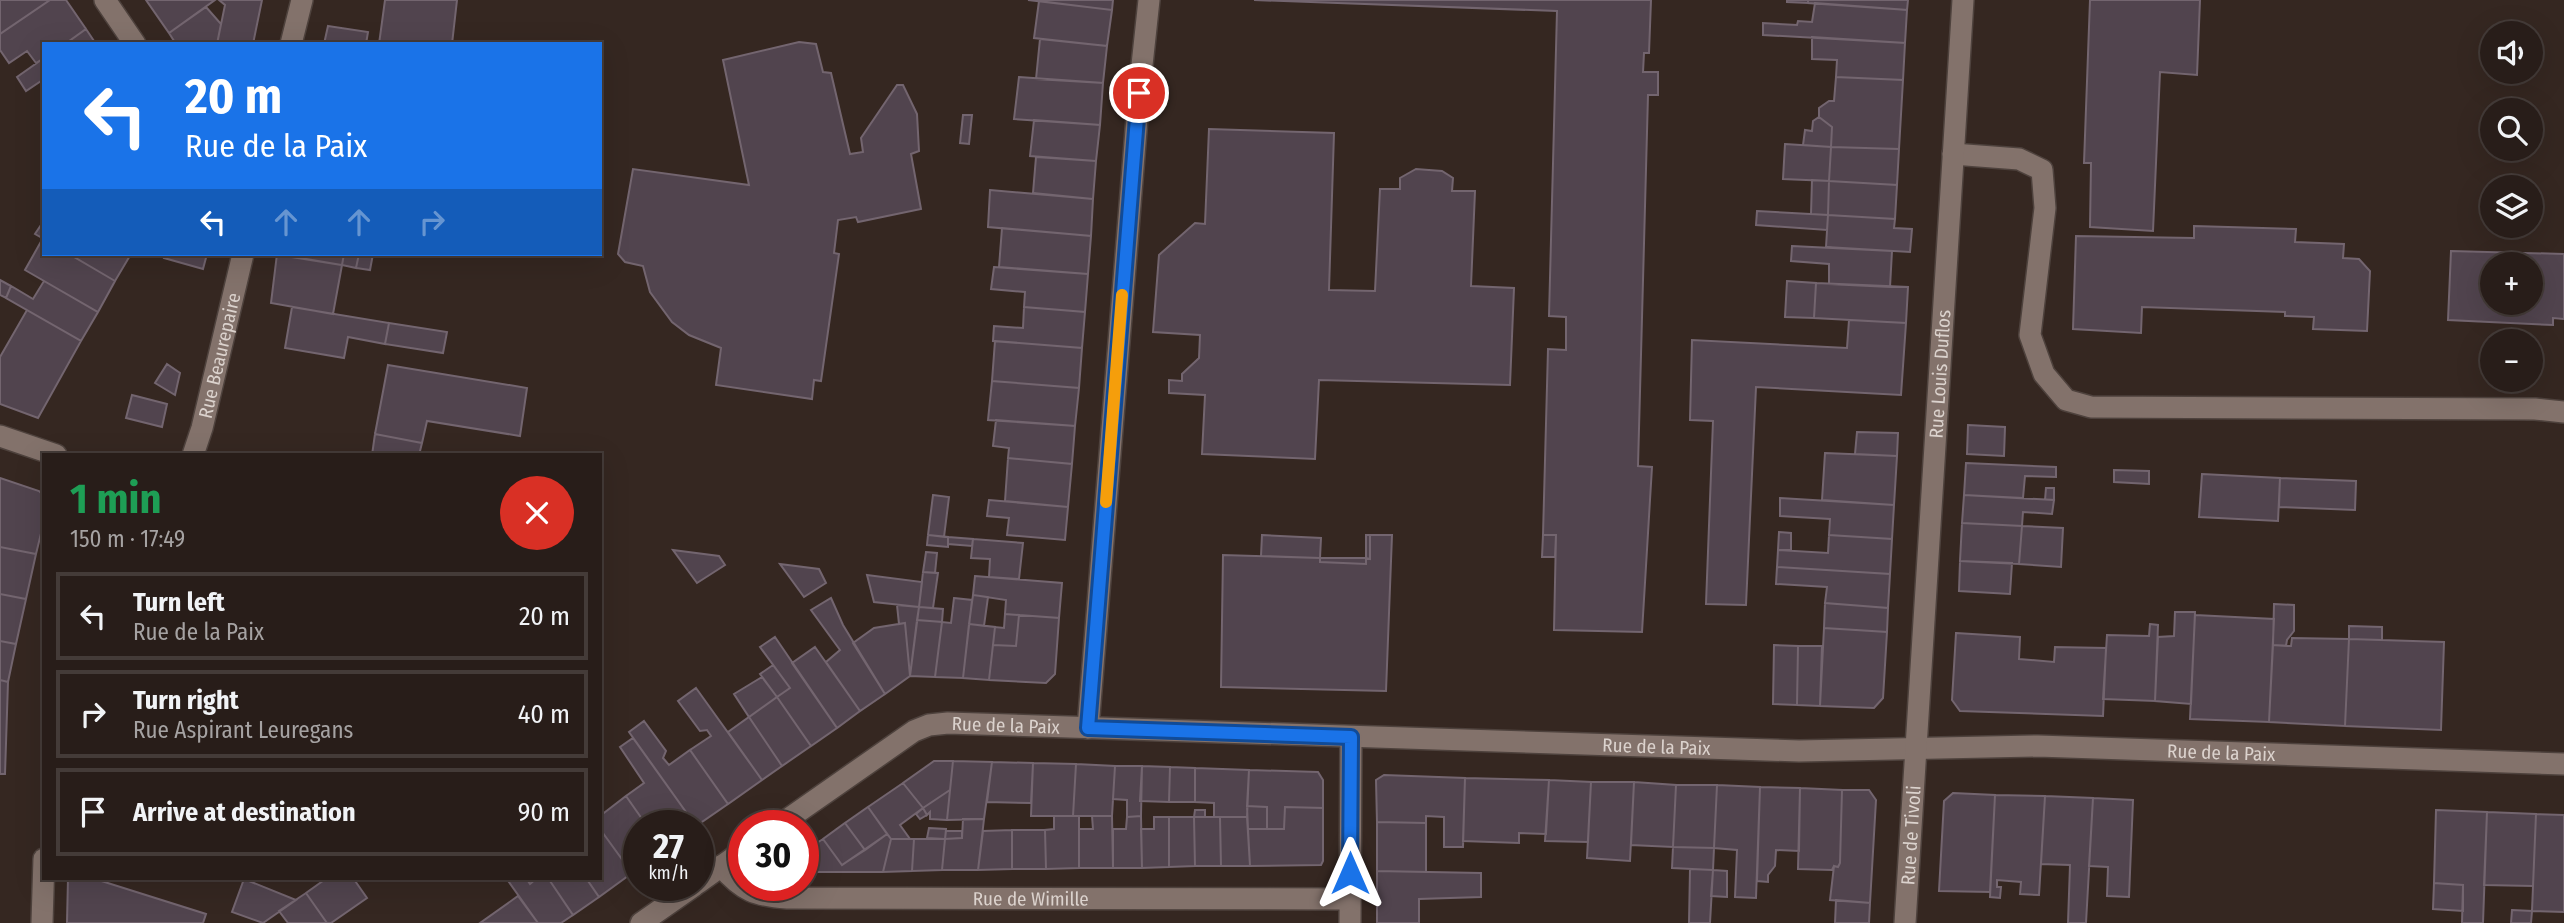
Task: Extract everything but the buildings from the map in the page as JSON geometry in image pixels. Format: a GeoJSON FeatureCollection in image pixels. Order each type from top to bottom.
{"type":"FeatureCollection","features":[{"type":"Feature","properties":{"kind":"street"},"geometry":{"type":"LineString","coordinates":[[105,0],[134,42]]}},
{"type":"Feature","properties":{"kind":"street"},"geometry":{"type":"LineString","coordinates":[[292,42],[302,0]]}},
{"type":"Feature","properties":{"kind":"street"},"geometry":{"type":"LineString","coordinates":[[1088,728],[1149,0]]}},
{"type":"Feature","properties":{"kind":"street","name":"Rue Louis Duflos"},"geometry":{"type":"LineString","coordinates":[[1915,748],[1963,0]]}},
{"type":"Feature","properties":{"kind":"street"},"geometry":{"type":"LineString","coordinates":[[1953,154],[2019,159],[2042,170],[2045,208],[2030,335],[2044,374],[2066,400],[2091,407],[2535,409],[2564,412]]}},
{"type":"Feature","properties":{"kind":"street","name":"Rue Beaurepaire"},"geometry":{"type":"LineString","coordinates":[[194,453],[243,256]]}},
{"type":"Feature","properties":{"kind":"street"},"geometry":{"type":"LineString","coordinates":[[0,436],[50,453]]}},
{"type":"Feature","properties":{"kind":"street","name":"Rue de la Paix"},"geometry":{"type":"LineString","coordinates":[[800,810],[914,731],[929,725],[948,723],[1799,751],[2038,746],[2564,764]]}},
{"type":"Feature","properties":{"kind":"street"},"geometry":{"type":"LineString","coordinates":[[1350,923],[1351,737]]}},
{"type":"Feature","properties":{"kind":"street","name":"Rue de Tivoli"},"geometry":{"type":"LineString","coordinates":[[1905,923],[1915,748]]}},
{"type":"Feature","properties":{"kind":"street"},"geometry":{"type":"LineString","coordinates":[[714,872],[728,862]]}},
{"type":"Feature","properties":{"kind":"street","name":"Rue de Wimille"},"geometry":{"type":"LineString","coordinates":[[722,866],[746,890],[777,897],[1350,899]]}},
{"type":"Feature","properties":{"kind":"street"},"geometry":{"type":"LineString","coordinates":[[42,923],[43,880]]}},
{"type":"Feature","properties":{"kind":"street"},"geometry":{"type":"LineString","coordinates":[[641,923],[672,901]]}},
{"type":"Feature","properties":{"kind":"slow traffic"},"geometry":{"type":"LineString","coordinates":[[1106,502],[1122,295]]}},
{"type":"Feature","properties":{"kind":"route"},"geometry":{"type":"LineString","coordinates":[[1139,93],[1088,728],[1351,737],[1350,873]]}}]}
